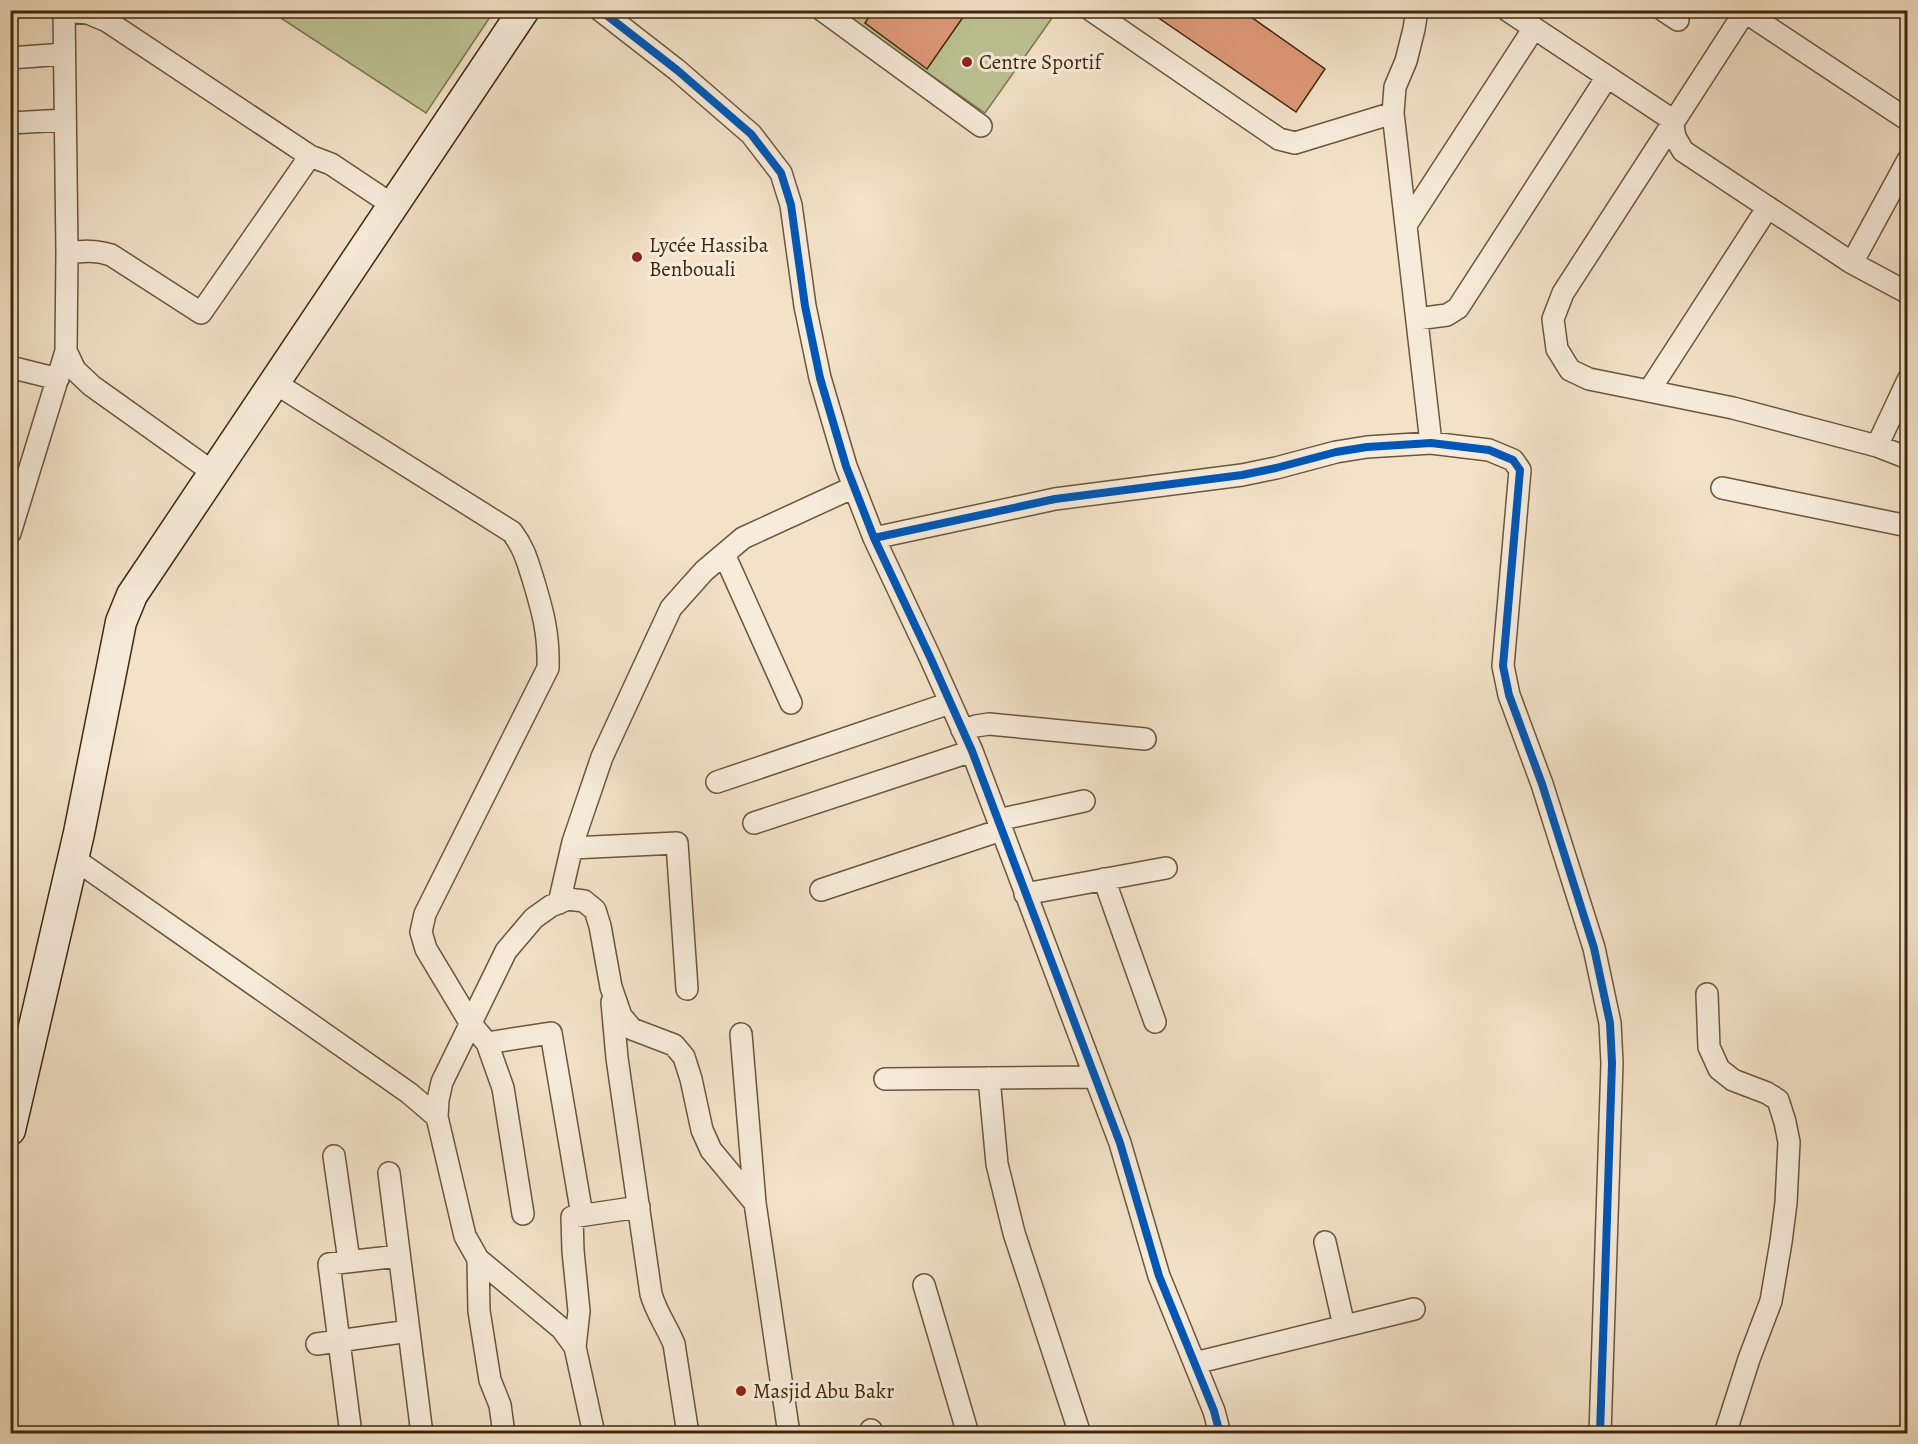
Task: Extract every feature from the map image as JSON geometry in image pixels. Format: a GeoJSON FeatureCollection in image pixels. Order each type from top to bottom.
{"type":"FeatureCollection","features":[{"type":"Feature","properties":{"kind":"street"},"geometry":{"type":"LineString","coordinates":[[10,1130],[73,858],[122,622],[132,595],[524,10]]}},
{"type":"Feature","properties":{"kind":"street"},"geometry":{"type":"LineString","coordinates":[[600,10],[677,70],[751,134],[781,172],[791,205],[805,306],[820,378],[846,466],[874,538],[972,751],[1120,1143],[1159,1276],[1214,1411],[1220,1434]]}},
{"type":"Feature","properties":{"kind":"street"},"geometry":{"type":"LineString","coordinates":[[822,10],[981,126]]}},
{"type":"Feature","properties":{"kind":"street"},"geometry":{"type":"LineString","coordinates":[[1091,10],[1279,138],[1295,143],[1393,112]]}},
{"type":"Feature","properties":{"kind":"street"},"geometry":{"type":"LineString","coordinates":[[1417,10],[1406,61],[1395,87],[1393,112],[1431,443]]}},
{"type":"Feature","properties":{"kind":"street"},"geometry":{"type":"LineString","coordinates":[[1507,10],[1668,117],[1683,151],[1852,263],[1908,293]]}},
{"type":"Feature","properties":{"kind":"street"},"geometry":{"type":"LineString","coordinates":[[10,533],[66,351],[67,253],[63,11],[88,13],[107,21],[310,156],[331,164],[394,206]]}},
{"type":"Feature","properties":{"kind":"street"},"geometry":{"type":"LineString","coordinates":[[1908,120],[1745,11],[1563,293],[1553,320],[1557,349],[1570,370],[1589,378],[1733,408],[1878,446],[1908,458]]}},
{"type":"Feature","properties":{"kind":"street"},"geometry":{"type":"LineString","coordinates":[[1406,225],[1534,28]]}},
{"type":"Feature","properties":{"kind":"street"},"geometry":{"type":"LineString","coordinates":[[10,58],[64,54]]}},
{"type":"Feature","properties":{"kind":"street"},"geometry":{"type":"LineString","coordinates":[[1417,320],[1447,315],[1458,308],[1607,77]]}},
{"type":"Feature","properties":{"kind":"street"},"geometry":{"type":"LineString","coordinates":[[10,123],[65,120]]}},
{"type":"Feature","properties":{"kind":"street"},"geometry":{"type":"LineString","coordinates":[[67,253],[88,250],[111,255],[201,313],[310,156]]}},
{"type":"Feature","properties":{"kind":"street"},"geometry":{"type":"LineString","coordinates":[[1852,263],[1908,160]]}},
{"type":"Feature","properties":{"kind":"street"},"geometry":{"type":"LineString","coordinates":[[1649,391],[1768,207]]}},
{"type":"Feature","properties":{"kind":"street"},"geometry":{"type":"LineString","coordinates":[[66,351],[75,370],[92,386],[214,473]]}},
{"type":"Feature","properties":{"kind":"street"},"geometry":{"type":"LineString","coordinates":[[10,367],[57,380]]}},
{"type":"Feature","properties":{"kind":"street"},"geometry":{"type":"LineString","coordinates":[[1878,446],[1908,380]]}},
{"type":"Feature","properties":{"kind":"street"},"geometry":{"type":"LineString","coordinates":[[275,383],[512,532],[523,547],[545,618],[549,647],[548,668],[425,914],[421,932],[426,950],[471,1024],[487,1043],[503,1088],[523,1214]]}},
{"type":"Feature","properties":{"kind":"street"},"geometry":{"type":"LineString","coordinates":[[874,538],[1055,498],[1242,475],[1357,448],[1431,443],[1489,450],[1513,460],[1520,470],[1503,666],[1509,695],[1542,784],[1590,938],[1610,1023],[1612,1063],[1600,1434]]}},
{"type":"Feature","properties":{"kind":"street"},"geometry":{"type":"LineString","coordinates":[[559,903],[572,848],[602,757],[671,608],[704,571],[743,538],[854,487]]}},
{"type":"Feature","properties":{"kind":"street"},"geometry":{"type":"LineString","coordinates":[[1722,488],[1908,526]]}},
{"type":"Feature","properties":{"kind":"street"},"geometry":{"type":"LineString","coordinates":[[724,554],[791,703]]}},
{"type":"Feature","properties":{"kind":"street"},"geometry":{"type":"LineString","coordinates":[[717,782],[950,703]]}},
{"type":"Feature","properties":{"kind":"street"},"geometry":{"type":"LineString","coordinates":[[963,730],[989,724],[1145,738]]}},
{"type":"Feature","properties":{"kind":"street"},"geometry":{"type":"LineString","coordinates":[[754,823],[972,751]]}},
{"type":"Feature","properties":{"kind":"street"},"geometry":{"type":"LineString","coordinates":[[821,890],[999,825],[1084,801]]}},
{"type":"Feature","properties":{"kind":"street"},"geometry":{"type":"LineString","coordinates":[[572,848],[677,843],[687,989]]}},
{"type":"Feature","properties":{"kind":"street"},"geometry":{"type":"LineString","coordinates":[[73,858],[409,1093],[437,1117]]}},
{"type":"Feature","properties":{"kind":"street"},"geometry":{"type":"LineString","coordinates":[[1025,894],[1166,868]]}},
{"type":"Feature","properties":{"kind":"street"},"geometry":{"type":"LineString","coordinates":[[1104,879],[1155,1022]]}},
{"type":"Feature","properties":{"kind":"street"},"geometry":{"type":"LineString","coordinates":[[576,1347],[562,1329],[478,1259],[465,1236],[437,1117],[442,1082],[507,951],[534,918],[568,899],[584,901],[595,910],[600,926],[611,987],[617,1058],[651,1294],[656,1311],[674,1344],[688,1434]]}},
{"type":"Feature","properties":{"kind":"street"},"geometry":{"type":"LineString","coordinates":[[611,987],[621,1016],[632,1029],[674,1045],[684,1057],[692,1079],[702,1130],[711,1150],[755,1203]]}},
{"type":"Feature","properties":{"kind":"street"},"geometry":{"type":"LineString","coordinates":[[1707,994],[1709,1047],[1719,1069],[1733,1080],[1767,1093],[1778,1100],[1789,1142],[1786,1203],[1771,1301],[1749,1359],[1725,1434]]}},
{"type":"Feature","properties":{"kind":"street"},"geometry":{"type":"LineString","coordinates":[[487,1043],[551,1033],[582,1215]]}},
{"type":"Feature","properties":{"kind":"street"},"geometry":{"type":"LineString","coordinates":[[741,1034],[755,1203],[789,1434]]}},
{"type":"Feature","properties":{"kind":"street"},"geometry":{"type":"LineString","coordinates":[[885,1079],[1094,1077]]}},
{"type":"Feature","properties":{"kind":"street"},"geometry":{"type":"LineString","coordinates":[[989,1078],[997,1164],[1014,1233],[1080,1434]]}},
{"type":"Feature","properties":{"kind":"street"},"geometry":{"type":"LineString","coordinates":[[334,1156],[349,1261]]}},
{"type":"Feature","properties":{"kind":"street"},"geometry":{"type":"LineString","coordinates":[[388,1173],[422,1434]]}},
{"type":"Feature","properties":{"kind":"street"},"geometry":{"type":"LineString","coordinates":[[594,1434],[576,1347],[579,1311],[573,1251],[573,1217],[639,1207]]}},
{"type":"Feature","properties":{"kind":"street"},"geometry":{"type":"LineString","coordinates":[[1325,1242],[1344,1326]]}},
{"type":"Feature","properties":{"kind":"street"},"geometry":{"type":"LineString","coordinates":[[351,1434],[328,1264],[399,1256]]}},
{"type":"Feature","properties":{"kind":"street"},"geometry":{"type":"LineString","coordinates":[[478,1259],[479,1311],[490,1380],[500,1405],[504,1434]]}},
{"type":"Feature","properties":{"kind":"street"},"geometry":{"type":"LineString","coordinates":[[924,1285],[968,1434]]}},
{"type":"Feature","properties":{"kind":"street"},"geometry":{"type":"LineString","coordinates":[[1195,1363],[1414,1309]]}},
{"type":"Feature","properties":{"kind":"street"},"geometry":{"type":"LineString","coordinates":[[317,1344],[409,1331]]}},
{"type":"Feature","properties":{"kind":"green space"},"geometry":{"type":"Polygon","coordinates":[[[270,11],[494,11],[426,113],[270,11]]]}},
{"type":"Feature","properties":{"kind":"green space","name":"Centre Sportif"},"geometry":{"type":"Polygon","coordinates":[[[840,11],[1057,11],[985,113],[840,11]]]}},
{"type":"Feature","properties":{"kind":"building"},"geometry":{"type":"Polygon","coordinates":[[[873,10],[968,10],[927,69],[865,23],[873,10]]]}},
{"type":"Feature","properties":{"kind":"building"},"geometry":{"type":"Polygon","coordinates":[[[1147,10],[1241,10],[1325,69],[1296,112],[1147,10]]]}},
{"type":"Feature","properties":{"kind":"cycle path"},"geometry":{"type":"LineString","coordinates":[[600,10],[677,70],[751,134],[781,173],[791,205],[805,306],[820,378],[846,466],[874,538],[972,751],[1120,1143],[1159,1276],[1214,1411],[1220,1434]]}},
{"type":"Feature","properties":{"kind":"cycle path"},"geometry":{"type":"LineString","coordinates":[[874,538],[1055,499],[1242,475],[1336,452],[1367,447],[1431,443],[1489,450],[1513,460],[1520,470],[1503,666],[1509,695],[1542,784],[1594,948],[1610,1023],[1612,1063],[1600,1434]]}},
{"type":"Feature","properties":{"kind":"place","name":"Centre Sportif"},"geometry":{"type":"Point","coordinates":[967,62]}},
{"type":"Feature","properties":{"kind":"place","name":"Lycée Hassiba Benbouali"},"geometry":{"type":"Point","coordinates":[637,257]}},
{"type":"Feature","properties":{"kind":"place","name":"Masjid Abu Bakr"},"geometry":{"type":"Point","coordinates":[741,1391]}}]}
